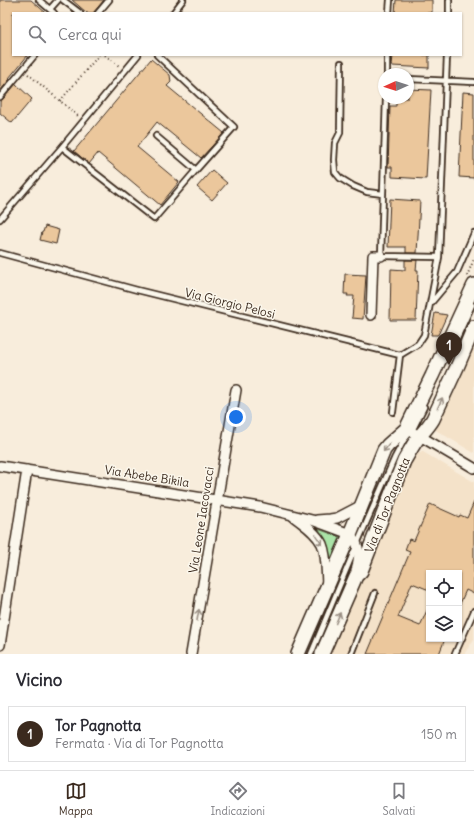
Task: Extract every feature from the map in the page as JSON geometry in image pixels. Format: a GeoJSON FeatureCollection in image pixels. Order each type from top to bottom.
{"type":"FeatureCollection","features":[{"type":"Feature","properties":{"kind":"street"},"geometry":{"type":"LineString","coordinates":[[371,315],[373,256],[381,256]]}},
{"type":"Feature","properties":{"kind":"street","name":"Via di Tor Pagnotta"},"geometry":{"type":"LineString","coordinates":[[356,576],[361,570],[404,461],[411,448],[412,432],[432,376],[474,285]]}},
{"type":"Feature","properties":{"kind":"street","name":"Via di Tor Pagnotta"},"geometry":{"type":"LineString","coordinates":[[298,654],[327,587],[353,539],[360,506],[384,450],[388,445],[412,432],[429,426],[474,327]]}},
{"type":"Feature","properties":{"kind":"street","name":"Via Leone Iacovacci"},"geometry":{"type":"LineString","coordinates":[[191,654],[236,390]]}},
{"type":"Feature","properties":{"kind":"street"},"geometry":{"type":"LineString","coordinates":[[412,432],[474,468]]}},
{"type":"Feature","properties":{"kind":"street","name":"Via Abebe Bikila"},"geometry":{"type":"LineString","coordinates":[[0,466],[260,506],[312,520],[353,539]]}},
{"type":"Feature","properties":{"kind":"street"},"geometry":{"type":"LineString","coordinates":[[0,645],[27,470]]}},
{"type":"Feature","properties":{"kind":"street","name":"Via Abebe Bikila"},"geometry":{"type":"LineString","coordinates":[[312,520],[330,520],[337,518],[360,506]]}},
{"type":"Feature","properties":{"kind":"street","name":"Via Abebe Bikila"},"geometry":{"type":"LineString","coordinates":[[290,514],[312,531],[322,543],[326,558],[327,587]]}},
{"type":"Feature","properties":{"kind":"street","name":"Via di Tor Pagnotta"},"geometry":{"type":"LineString","coordinates":[[322,654],[356,576],[359,560],[359,549],[353,539]]}},
{"type":"Feature","properties":{"kind":"lane"},"geometry":{"type":"LineString","coordinates":[[39,0],[53,12]]}},
{"type":"Feature","properties":{"kind":"lane"},"geometry":{"type":"LineString","coordinates":[[50,9],[58,0]]}},
{"type":"Feature","properties":{"kind":"lane"},"geometry":{"type":"LineString","coordinates":[[63,0],[79,12]]}},
{"type":"Feature","properties":{"kind":"lane"},"geometry":{"type":"LineString","coordinates":[[99,12],[109,0]]}},
{"type":"Feature","properties":{"kind":"lane"},"geometry":{"type":"LineString","coordinates":[[173,12],[183,0]]}},
{"type":"Feature","properties":{"kind":"lane"},"geometry":{"type":"LineString","coordinates":[[390,0],[390,12]]}},
{"type":"Feature","properties":{"kind":"lane"},"geometry":{"type":"LineString","coordinates":[[449,12],[450,0]]}},
{"type":"Feature","properties":{"kind":"lane"},"geometry":{"type":"LineString","coordinates":[[0,97],[34,56]]}},
{"type":"Feature","properties":{"kind":"lane"},"geometry":{"type":"LineString","coordinates":[[0,219],[137,56]]}},
{"type":"Feature","properties":{"kind":"lane"},"geometry":{"type":"LineString","coordinates":[[62,147],[154,219],[234,127],[158,56]]}},
{"type":"Feature","properties":{"kind":"lane"},"geometry":{"type":"LineString","coordinates":[[387,68],[388,56]]}},
{"type":"Feature","properties":{"kind":"lane"},"geometry":{"type":"LineString","coordinates":[[393,412],[400,355],[418,344],[424,334],[439,257],[447,56]]}},
{"type":"Feature","properties":{"kind":"lane"},"geometry":{"type":"LineString","coordinates":[[341,63],[340,133],[335,143],[335,172],[340,178],[353,186],[367,192],[383,194]]}},
{"type":"Feature","properties":{"kind":"lane"},"geometry":{"type":"LineString","coordinates":[[414,79],[474,82]]}},
{"type":"Feature","properties":{"kind":"lane"},"geometry":{"type":"LineString","coordinates":[[386,104],[381,256],[439,257]]}},
{"type":"Feature","properties":{"kind":"lane"},"geometry":{"type":"LineString","coordinates":[[156,136],[196,170]]}},
{"type":"Feature","properties":{"kind":"lane"},"geometry":{"type":"LineString","coordinates":[[430,304],[457,272],[474,233]]}},
{"type":"Feature","properties":{"kind":"lane","name":"Via Giorgio Pelosi"},"geometry":{"type":"LineString","coordinates":[[0,253],[137,290],[400,355]]}},
{"type":"Feature","properties":{"kind":"lane"},"geometry":{"type":"LineString","coordinates":[[453,346],[474,300]]}},
{"type":"Feature","properties":{"kind":"lane","name":"Via di Tor Pagnotta"},"geometry":{"type":"LineString","coordinates":[[311,654],[353,539],[404,440],[412,432],[428,400]]}},
{"type":"Feature","properties":{"kind":"lane"},"geometry":{"type":"LineString","coordinates":[[350,654],[375,593]]}},
{"type":"Feature","properties":{"kind":"lane"},"geometry":{"type":"LineString","coordinates":[[455,654],[474,611]]}},
{"type":"Feature","properties":{"kind":"path"},"geometry":{"type":"LineString","coordinates":[[60,101],[97,56]]}},
{"type":"Feature","properties":{"kind":"path"},"geometry":{"type":"LineString","coordinates":[[106,56],[125,71]]}},
{"type":"Feature","properties":{"kind":"path"},"geometry":{"type":"LineString","coordinates":[[22,70],[84,120]]}},
{"type":"Feature","properties":{"kind":"shaded area"},"geometry":{"type":"Polygon","coordinates":[[[474,339],[474,453],[434,429],[474,339]]]}},
{"type":"Feature","properties":{"kind":"shaded area"},"geometry":{"type":"Polygon","coordinates":[[[418,452],[423,452],[474,482],[474,639],[464,654],[330,654],[415,455],[418,452]]]}},
{"type":"Feature","properties":{"kind":"green space"},"geometry":{"type":"Polygon","coordinates":[[[315,528],[340,537],[341,541],[330,563],[327,543],[315,528]]]}},
{"type":"Feature","properties":{"kind":"building"},"geometry":{"type":"Polygon","coordinates":[[[0,0],[31,0],[45,12],[12,12],[12,56],[27,56],[0,91],[0,0]]]}},
{"type":"Feature","properties":{"kind":"building"},"geometry":{"type":"Polygon","coordinates":[[[72,0],[104,0],[94,12],[86,12],[72,0]]]}},
{"type":"Feature","properties":{"kind":"building"},"geometry":{"type":"Polygon","coordinates":[[[396,0],[432,0],[432,12],[395,12],[396,0]]]}},
{"type":"Feature","properties":{"kind":"building"},"geometry":{"type":"Polygon","coordinates":[[[393,56],[429,56],[429,68],[392,66],[393,56]]]}},
{"type":"Feature","properties":{"kind":"building"},"geometry":{"type":"Polygon","coordinates":[[[151,59],[170,75],[171,82],[167,86],[224,133],[201,158],[157,122],[137,147],[179,182],[160,205],[98,153],[89,164],[74,151],[151,59]]]}},
{"type":"Feature","properties":{"kind":"building"},"geometry":{"type":"Polygon","coordinates":[[[16,84],[32,99],[12,123],[0,113],[0,101],[16,84]]]}},
{"type":"Feature","properties":{"kind":"building"},"geometry":{"type":"Polygon","coordinates":[[[414,89],[431,90],[426,179],[392,177],[392,167],[388,167],[390,106],[396,106],[396,104],[414,104],[414,89]]]}},
{"type":"Feature","properties":{"kind":"building"},"geometry":{"type":"Polygon","coordinates":[[[463,92],[474,93],[474,178],[459,177],[463,92]]]}},
{"type":"Feature","properties":{"kind":"building"},"geometry":{"type":"Polygon","coordinates":[[[212,170],[227,183],[212,200],[197,187],[212,170]]]}},
{"type":"Feature","properties":{"kind":"building"},"geometry":{"type":"Polygon","coordinates":[[[390,199],[420,201],[417,253],[406,253],[406,247],[388,247],[390,199]]]}},
{"type":"Feature","properties":{"kind":"building"},"geometry":{"type":"Polygon","coordinates":[[[45,226],[59,230],[56,244],[40,240],[45,226]]]}},
{"type":"Feature","properties":{"kind":"building"},"geometry":{"type":"Polygon","coordinates":[[[405,260],[417,260],[416,320],[390,320],[391,269],[405,270],[405,260]]]}},
{"type":"Feature","properties":{"kind":"building"},"geometry":{"type":"Polygon","coordinates":[[[345,274],[366,275],[363,319],[352,318],[354,296],[347,296],[348,294],[344,294],[345,274]]]}},
{"type":"Feature","properties":{"kind":"building"},"geometry":{"type":"Polygon","coordinates":[[[435,313],[447,315],[438,335],[431,335],[435,313]]]}},
{"type":"Feature","properties":{"kind":"building"},"geometry":{"type":"Polygon","coordinates":[[[474,502],[474,594],[466,590],[462,599],[462,570],[426,570],[426,589],[412,583],[398,617],[420,626],[426,613],[426,642],[444,642],[439,654],[367,654],[410,552],[405,550],[409,539],[414,541],[430,504],[459,517],[460,515],[467,518],[474,502]]]}},
{"type":"Feature","properties":{"kind":"place","name":"Tor Pagnotta"},"geometry":{"type":"Point","coordinates":[449,365]}}]}
